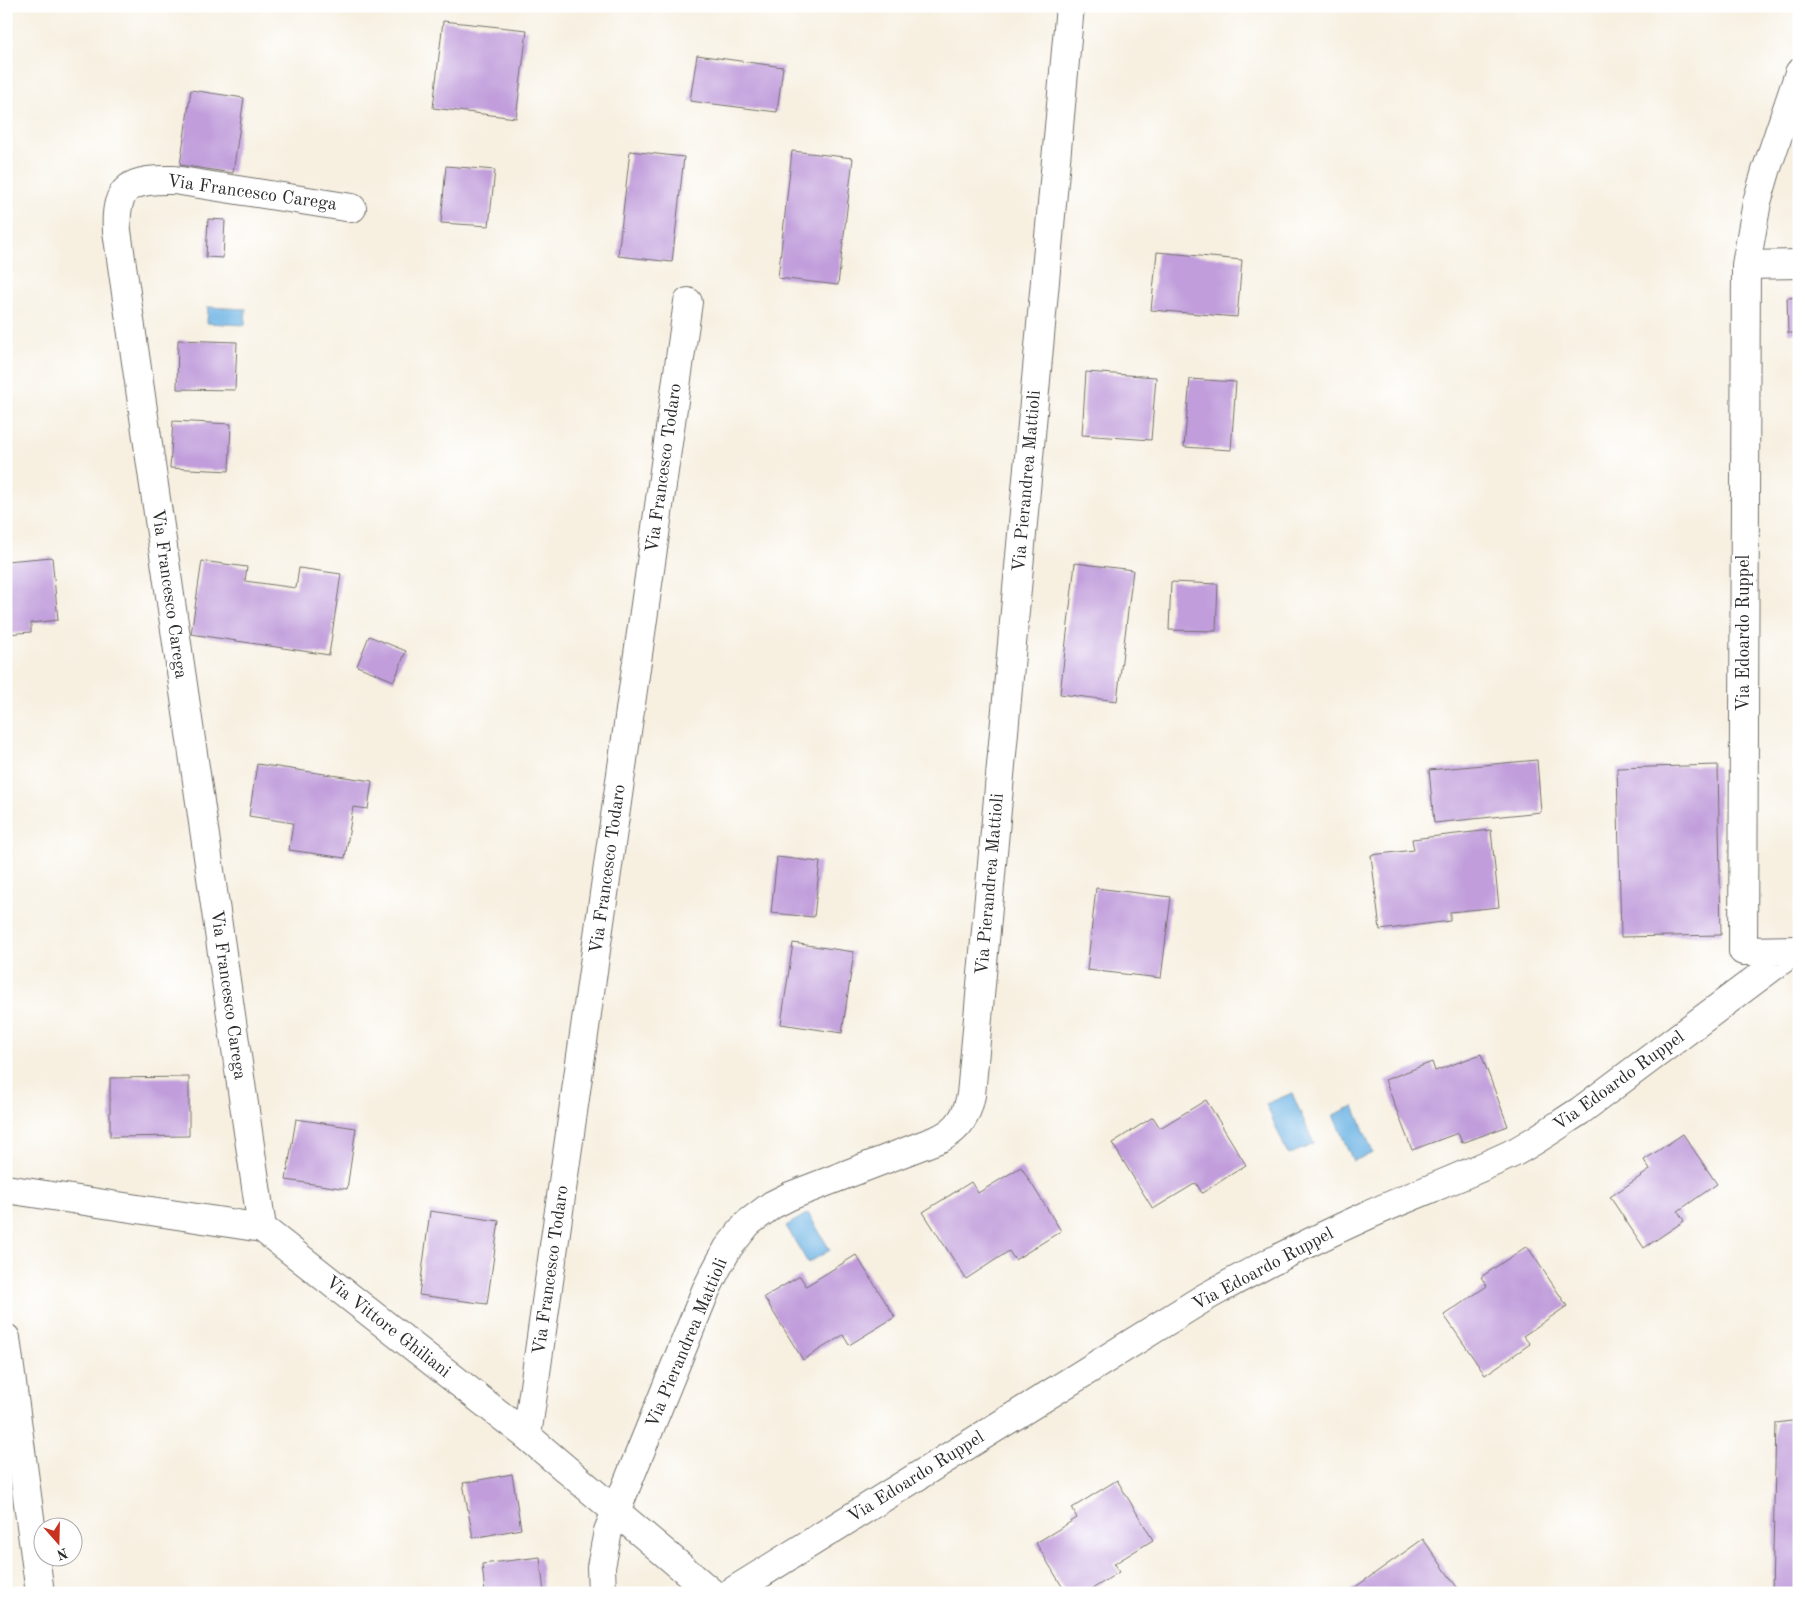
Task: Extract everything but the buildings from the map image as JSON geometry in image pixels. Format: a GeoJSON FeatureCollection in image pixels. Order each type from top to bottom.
{"type":"FeatureCollection","features":[{"type":"Feature","properties":{"kind":"street","name":"Via Pierandrea Mattioli"},"geometry":{"type":"LineString","coordinates":[[602,1593],[600,1568],[608,1531],[706,1290],[728,1248],[742,1230],[761,1213],[782,1200],[949,1134],[961,1123],[968,1110],[973,1075],[1070,6]]}},
{"type":"Feature","properties":{"kind":"street","name":"Via Edoardo Ruppel"},"geometry":{"type":"LineString","coordinates":[[1797,950],[1743,951],[1746,265],[1759,194],[1799,74]]}},
{"type":"Feature","properties":{"kind":"street","name":"Via Francesco Carega"},"geometry":{"type":"LineString","coordinates":[[262,1228],[118,241],[117,207],[123,194],[132,186],[144,181],[174,180],[352,208]]}},
{"type":"Feature","properties":{"kind":"street"},"geometry":{"type":"LineString","coordinates":[[1746,265],[1799,264]]}},
{"type":"Feature","properties":{"kind":"street","name":"Via Francesco Todaro"},"geometry":{"type":"LineString","coordinates":[[527,1436],[688,302]]}},
{"type":"Feature","properties":{"kind":"street","name":"Via Edoardo Ruppel"},"geometry":{"type":"LineString","coordinates":[[730,1593],[1204,1298],[1283,1255],[1367,1216],[1482,1168],[1548,1132],[1580,1111],[1797,950]]}},
{"type":"Feature","properties":{"kind":"street","name":"Via Vittore Ghiliani"},"geometry":{"type":"LineString","coordinates":[[6,1189],[262,1228],[527,1436],[712,1593]]}},
{"type":"Feature","properties":{"kind":"street"},"geometry":{"type":"LineString","coordinates":[[6,1338],[40,1593]]}},
{"type":"Feature","properties":{"kind":"water"},"geometry":{"type":"Polygon","coordinates":[[[208,307],[246,309],[245,325],[207,323],[208,307]]]}},
{"type":"Feature","properties":{"kind":"water"},"geometry":{"type":"Polygon","coordinates":[[[1292,1093],[1314,1144],[1288,1155],[1266,1104],[1292,1093]]]}},
{"type":"Feature","properties":{"kind":"water"},"geometry":{"type":"Polygon","coordinates":[[[1354,1106],[1373,1153],[1353,1161],[1333,1115],[1354,1106]]]}},
{"type":"Feature","properties":{"kind":"water"},"geometry":{"type":"Polygon","coordinates":[[[808,1213],[830,1250],[808,1263],[786,1226],[808,1213]]]}}]}
